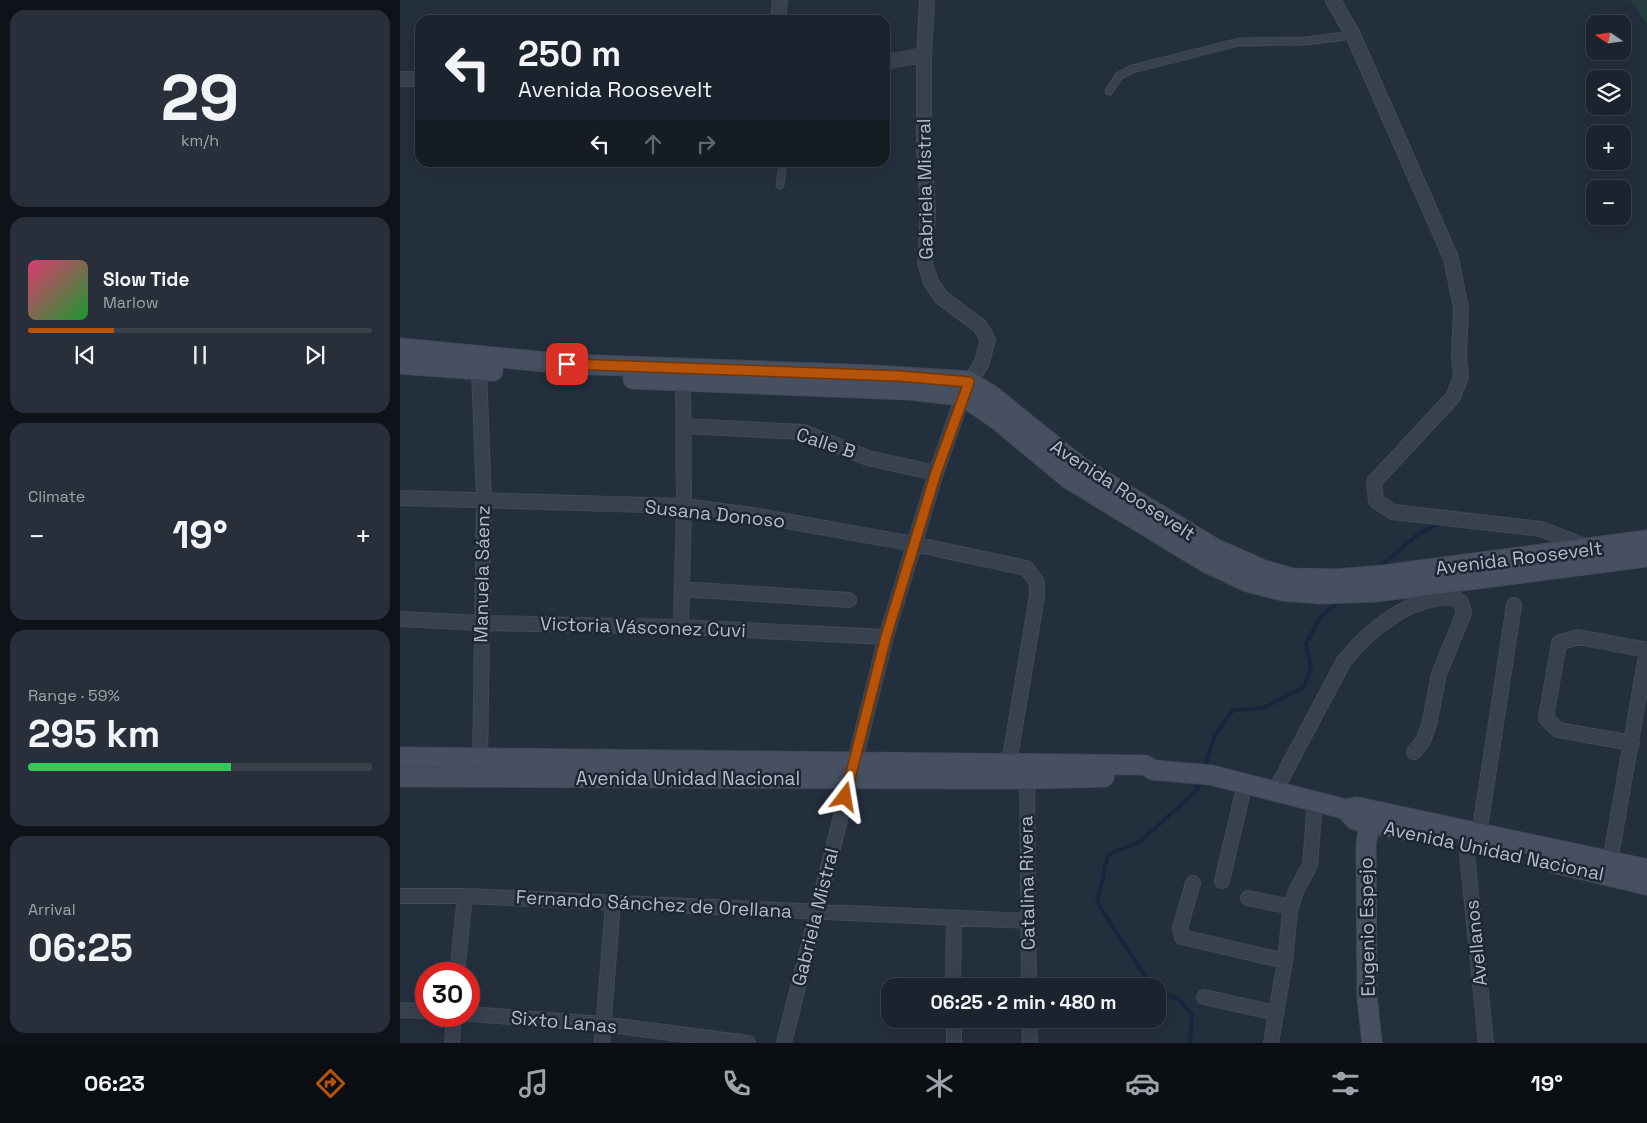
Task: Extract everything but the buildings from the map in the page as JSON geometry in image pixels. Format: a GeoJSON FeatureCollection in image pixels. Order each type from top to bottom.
{"type":"FeatureCollection","features":[{"type":"Feature","properties":{"kind":"street"},"geometry":{"type":"LineString","coordinates":[[778,15],[780,0]]}},
{"type":"Feature","properties":{"kind":"street","name":"Gabriela Mistral"},"geometry":{"type":"LineString","coordinates":[[784,1043],[886,637],[936,473],[966,388],[982,362],[988,340],[980,326],[942,298],[931,282],[926,264],[928,211],[924,151],[924,55],[927,0]]}},
{"type":"Feature","properties":{"kind":"street"},"geometry":{"type":"LineString","coordinates":[[1333,0],[1353,35],[1451,258],[1461,308],[1459,356],[1461,377],[1453,398],[1374,482],[1376,501],[1393,512],[1542,529],[1592,549]]}},
{"type":"Feature","properties":{"kind":"street"},"geometry":{"type":"LineString","coordinates":[[890,61],[924,55]]}},
{"type":"Feature","properties":{"kind":"street"},"geometry":{"type":"LineString","coordinates":[[400,79],[415,79]]}},
{"type":"Feature","properties":{"kind":"street","name":"Avenida Roosevelt"},"geometry":{"type":"LineString","coordinates":[[400,348],[567,364],[897,376],[966,388],[991,395],[1079,466],[1214,548],[1264,570],[1292,578],[1336,579],[1569,560],[1647,557]]}},
{"type":"Feature","properties":{"kind":"street","name":"Avenida Roosevelt"},"geometry":{"type":"LineString","coordinates":[[400,364],[683,382],[910,390],[966,388],[999,421],[1069,479],[1207,563],[1256,584],[1283,591],[1321,594],[1375,592],[1569,560],[1592,549],[1647,540]]}},
{"type":"Feature","properties":{"kind":"street","name":"Manuela Sáenz"},"geometry":{"type":"LineString","coordinates":[[479,370],[484,500],[480,778]]}},
{"type":"Feature","properties":{"kind":"street"},"geometry":{"type":"LineString","coordinates":[[682,627],[684,506],[683,382]]}},
{"type":"Feature","properties":{"kind":"street","name":"Calle B"},"geometry":{"type":"LineString","coordinates":[[683,426],[803,432],[868,458],[936,473]]}},
{"type":"Feature","properties":{"kind":"street","name":"Susana Donoso"},"geometry":{"type":"LineString","coordinates":[[400,498],[684,506],[753,515],[914,544],[1026,568],[1037,582],[1037,596],[1009,763]]}},
{"type":"Feature","properties":{"kind":"street"},"geometry":{"type":"LineString","coordinates":[[682,589],[849,600]]}},
{"type":"Feature","properties":{"kind":"street"},"geometry":{"type":"LineString","coordinates":[[1275,791],[1344,661],[1360,641],[1396,614],[1427,602],[1454,598],[1461,602],[1464,613],[1439,674],[1429,725],[1423,741],[1414,752]]}},
{"type":"Feature","properties":{"kind":"street","name":"Avellanos"},"geometry":{"type":"LineString","coordinates":[[1486,1043],[1472,839],[1514,605]]}},
{"type":"Feature","properties":{"kind":"street","name":"Victoria Vásconez Cuvi"},"geometry":{"type":"LineString","coordinates":[[400,619],[481,623],[682,627],[886,637]]}},
{"type":"Feature","properties":{"kind":"street"},"geometry":{"type":"LineString","coordinates":[[1610,862],[1632,743],[1647,650],[1578,638],[1559,643],[1546,718],[1558,730],[1632,743]]}},
{"type":"Feature","properties":{"kind":"street","name":"Avenida Unidad Nacional"},"geometry":{"type":"LineString","coordinates":[[400,757],[852,770],[1027,779],[1146,776],[1153,770]]}},
{"type":"Feature","properties":{"kind":"street","name":"Avenida Unidad Nacional"},"geometry":{"type":"LineString","coordinates":[[400,776],[480,778],[852,770],[1009,763],[1145,766],[1153,770],[1193,772],[1238,782],[1345,809],[1355,820],[1370,817],[1472,839],[1647,885]]}},
{"type":"Feature","properties":{"kind":"street","name":"Catalina Rivera"},"geometry":{"type":"LineString","coordinates":[[1027,779],[1029,978]]}},
{"type":"Feature","properties":{"kind":"street"},"geometry":{"type":"LineString","coordinates":[[1222,881],[1238,782]]}},
{"type":"Feature","properties":{"kind":"street"},"geometry":{"type":"LineString","coordinates":[[1271,1043],[1285,961],[1291,907],[1295,893],[1310,865],[1315,801]]}},
{"type":"Feature","properties":{"kind":"street","name":"Eugenio Espejo"},"geometry":{"type":"LineString","coordinates":[[1370,817],[1366,845],[1367,996],[1372,1043]]}},
{"type":"Feature","properties":{"kind":"street","name":"Avenida Unidad Nacional"},"geometry":{"type":"LineString","coordinates":[[1472,839],[1647,870]]}},
{"type":"Feature","properties":{"kind":"street"},"geometry":{"type":"LineString","coordinates":[[1193,884],[1180,928],[1182,937],[1285,961]]}},
{"type":"Feature","properties":{"kind":"street","name":"Fernando Sánchez de Orellana"},"geometry":{"type":"LineString","coordinates":[[400,896],[464,896],[1027,922]]}},
{"type":"Feature","properties":{"kind":"street"},"geometry":{"type":"LineString","coordinates":[[458,962],[464,896]]}},
{"type":"Feature","properties":{"kind":"street"},"geometry":{"type":"LineString","coordinates":[[1248,898],[1291,907]]}},
{"type":"Feature","properties":{"kind":"street"},"geometry":{"type":"LineString","coordinates":[[602,1043],[612,903]]}},
{"type":"Feature","properties":{"kind":"street"},"geometry":{"type":"LineString","coordinates":[[954,918],[954,978]]}},
{"type":"Feature","properties":{"kind":"street"},"geometry":{"type":"LineString","coordinates":[[1204,997],[1276,1013]]}},
{"type":"Feature","properties":{"kind":"street"},"geometry":{"type":"LineString","coordinates":[[400,1010],[415,1011]]}},
{"type":"Feature","properties":{"kind":"street","name":"Sixto Lanas"},"geometry":{"type":"LineString","coordinates":[[480,1015],[602,1024],[748,1043]]}},
{"type":"Feature","properties":{"kind":"street"},"geometry":{"type":"LineString","coordinates":[[452,1043],[453,1027]]}},
{"type":"Feature","properties":{"kind":"street"},"geometry":{"type":"LineString","coordinates":[[954,1028],[954,1043]]}},
{"type":"Feature","properties":{"kind":"street"},"geometry":{"type":"LineString","coordinates":[[1029,1028],[1030,1043]]}},
{"type":"Feature","properties":{"kind":"lane"},"geometry":{"type":"LineString","coordinates":[[1109,91],[1119,76],[1132,69],[1226,44],[1251,40],[1306,42],[1353,35]]}},
{"type":"Feature","properties":{"kind":"lane"},"geometry":{"type":"LineString","coordinates":[[780,185],[782,167]]}},
{"type":"Feature","properties":{"kind":"green space"},"geometry":{"type":"Polygon","coordinates":[[[1630,0],[1647,0],[1647,24],[1630,0]]]}},
{"type":"Feature","properties":{"kind":"waterway"},"geometry":{"type":"LineString","coordinates":[[1377,569],[1416,536],[1439,523]]}},
{"type":"Feature","properties":{"kind":"waterway"},"geometry":{"type":"LineString","coordinates":[[1204,769],[1214,737],[1233,710],[1264,708],[1304,687],[1311,668],[1306,644],[1320,617],[1341,600]]}},
{"type":"Feature","properties":{"kind":"waterway"},"geometry":{"type":"LineString","coordinates":[[1146,978],[1097,902],[1108,855],[1141,841],[1197,790],[1200,781]]}},
{"type":"Feature","properties":{"kind":"waterway"},"geometry":{"type":"LineString","coordinates":[[1166,995],[1179,999],[1192,1015],[1190,1043]]}},
{"type":"Feature","properties":{"kind":"route"},"geometry":{"type":"LineString","coordinates":[[567,364],[913,376],[969,382],[936,473],[886,637],[845,797]]}}]}
